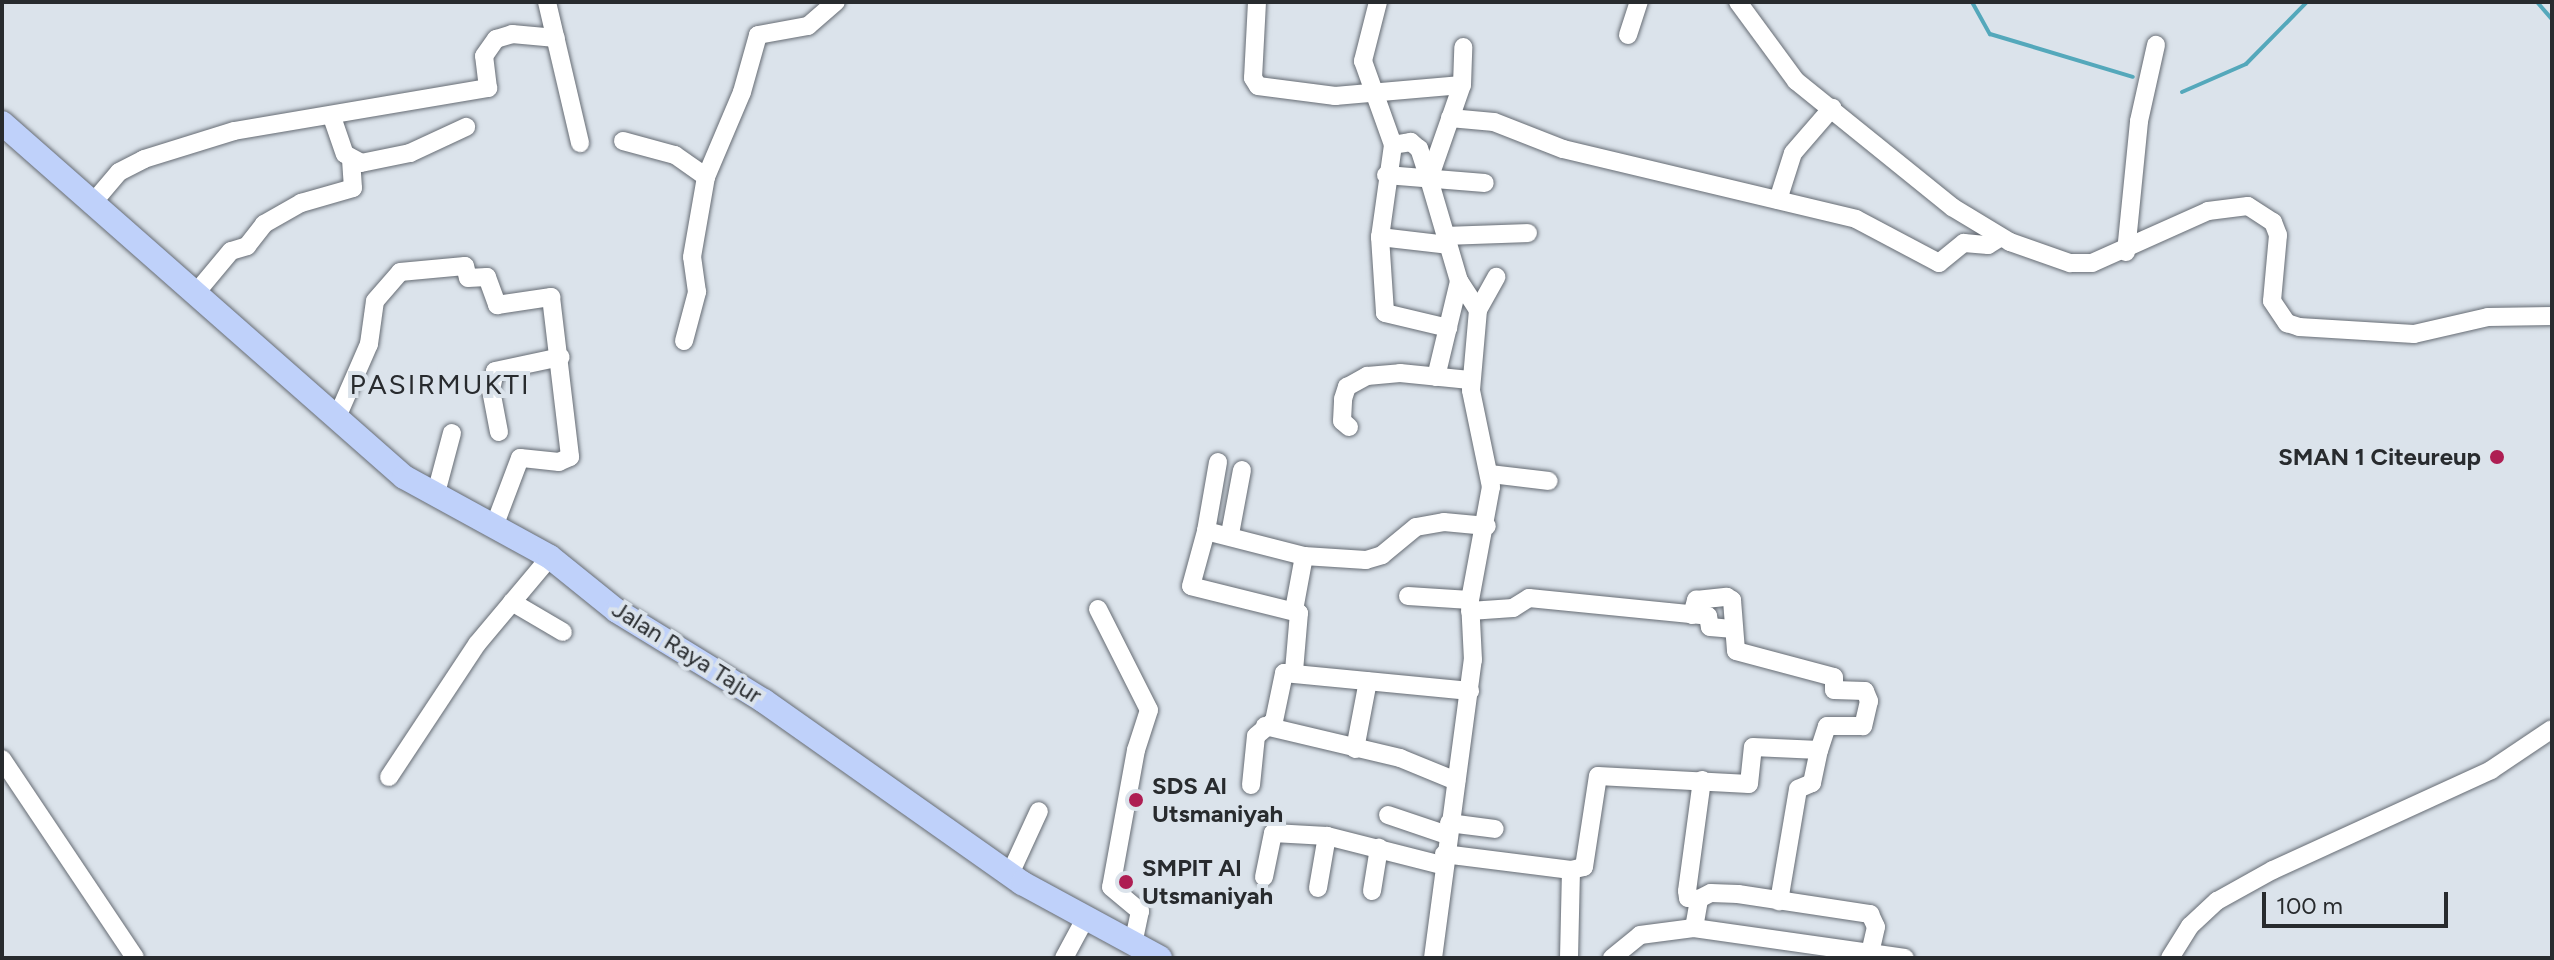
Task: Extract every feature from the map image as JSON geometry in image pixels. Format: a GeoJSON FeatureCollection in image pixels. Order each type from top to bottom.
{"type":"FeatureCollection","features":[{"type":"Feature","properties":{"kind":"main road","name":"Jalan Raya Tajur"},"geometry":{"type":"LineString","coordinates":[[2,123],[91,205],[338,415],[404,477],[495,524],[550,557],[617,611],[764,701],[1010,874],[1085,919],[1160,958]]}},
{"type":"Feature","properties":{"kind":"street"},"geometry":{"type":"LineString","coordinates":[[547,2],[580,143]]}},
{"type":"Feature","properties":{"kind":"street"},"geometry":{"type":"LineString","coordinates":[[684,341],[697,292],[692,257],[706,177],[742,92],[758,35],[808,26],[836,2]]}},
{"type":"Feature","properties":{"kind":"street"},"geometry":{"type":"LineString","coordinates":[[1257,2],[1256,85],[1335,96],[1462,85]]}},
{"type":"Feature","properties":{"kind":"street"},"geometry":{"type":"LineString","coordinates":[[1628,35],[1639,2]]}},
{"type":"Feature","properties":{"kind":"street"},"geometry":{"type":"LineString","coordinates":[[1738,2],[1784,70],[1952,207],[2001,237],[2070,263],[2092,263],[2126,252],[2208,211],[2248,206],[2264,212],[2278,235],[2272,301],[2287,323],[2375,335],[2414,334],[2488,317],[2552,316]]}},
{"type":"Feature","properties":{"kind":"street"},"geometry":{"type":"LineString","coordinates":[[1373,3],[1363,61],[1393,145],[1386,175],[1380,237],[1385,313],[1448,328]]}},
{"type":"Feature","properties":{"kind":"street"},"geometry":{"type":"LineString","coordinates":[[91,205],[119,172],[144,159],[226,133],[488,88],[484,56],[496,39],[512,34],[556,38]]}},
{"type":"Feature","properties":{"kind":"street"},"geometry":{"type":"LineString","coordinates":[[2126,252],[2156,45]]}},
{"type":"Feature","properties":{"kind":"street"},"geometry":{"type":"LineString","coordinates":[[1429,179],[1462,85],[1463,47]]}},
{"type":"Feature","properties":{"kind":"street"},"geometry":{"type":"LineString","coordinates":[[1778,200],[1793,153],[1832,108]]}},
{"type":"Feature","properties":{"kind":"street"},"geometry":{"type":"LineString","coordinates":[[195,294],[231,251],[247,246],[264,224],[301,203],[353,188],[351,159],[332,117]]}},
{"type":"Feature","properties":{"kind":"street"},"geometry":{"type":"LineString","coordinates":[[1450,118],[1494,122],[1563,149],[1871,224],[1939,263],[1964,243],[1988,245],[2001,237]]}},
{"type":"Feature","properties":{"kind":"street"},"geometry":{"type":"LineString","coordinates":[[351,159],[361,163],[394,159],[466,127]]}},
{"type":"Feature","properties":{"kind":"street"},"geometry":{"type":"LineString","coordinates":[[623,141],[675,155],[706,177]]}},
{"type":"Feature","properties":{"kind":"street"},"geometry":{"type":"LineString","coordinates":[[1393,145],[1411,142],[1419,149],[1459,281],[1478,310],[1480,325],[1470,380],[1490,474],[1487,526],[1470,605],[1470,691],[1445,844],[1433,958]]}},
{"type":"Feature","properties":{"kind":"street"},"geometry":{"type":"LineString","coordinates":[[1386,175],[1485,183]]}},
{"type":"Feature","properties":{"kind":"street"},"geometry":{"type":"LineString","coordinates":[[1380,237],[1447,240],[1528,233]]}},
{"type":"Feature","properties":{"kind":"street"},"geometry":{"type":"LineString","coordinates":[[338,415],[369,344],[375,301],[400,272],[465,266],[468,278],[487,277],[497,305],[551,297],[561,357],[570,457],[559,462],[520,458],[495,524]]}},
{"type":"Feature","properties":{"kind":"street"},"geometry":{"type":"LineString","coordinates":[[1478,310],[1496,277]]}},
{"type":"Feature","properties":{"kind":"street"},"geometry":{"type":"LineString","coordinates":[[1436,377],[1459,281]]}},
{"type":"Feature","properties":{"kind":"street"},"geometry":{"type":"LineString","coordinates":[[499,432],[491,390],[495,371],[561,357]]}},
{"type":"Feature","properties":{"kind":"street"},"geometry":{"type":"LineString","coordinates":[[1349,427],[1342,421],[1347,387],[1367,376],[1470,380]]}},
{"type":"Feature","properties":{"kind":"street"},"geometry":{"type":"LineString","coordinates":[[436,493],[452,433]]}},
{"type":"Feature","properties":{"kind":"street"},"geometry":{"type":"LineString","coordinates":[[1218,462],[1206,531],[1189,579],[1195,590],[1294,610]]}},
{"type":"Feature","properties":{"kind":"street"},"geometry":{"type":"LineString","coordinates":[[1230,534],[1242,470]]}},
{"type":"Feature","properties":{"kind":"street"},"geometry":{"type":"LineString","coordinates":[[1490,474],[1549,481]]}},
{"type":"Feature","properties":{"kind":"street"},"geometry":{"type":"LineString","coordinates":[[1212,495],[1236,499]]}},
{"type":"Feature","properties":{"kind":"street"},"geometry":{"type":"LineString","coordinates":[[1206,531],[1230,534],[1304,556],[1366,560],[1382,555],[1416,527],[1444,522],[1487,526]]}},
{"type":"Feature","properties":{"kind":"street"},"geometry":{"type":"LineString","coordinates":[[1294,671],[1299,622],[1294,610],[1304,556]]}},
{"type":"Feature","properties":{"kind":"street"},"geometry":{"type":"LineString","coordinates":[[389,777],[427,714],[550,557]]}},
{"type":"Feature","properties":{"kind":"street"},"geometry":{"type":"LineString","coordinates":[[1408,596],[1513,608],[1529,598],[1708,616],[1710,627],[1734,629]]}},
{"type":"Feature","properties":{"kind":"street"},"geometry":{"type":"LineString","coordinates":[[1692,615],[1696,600],[1727,597],[1732,600],[1736,651],[1834,677],[1827,726],[1812,783],[1798,789],[1779,901]]}},
{"type":"Feature","properties":{"kind":"street"},"geometry":{"type":"LineString","coordinates":[[512,602],[563,632]]}},
{"type":"Feature","properties":{"kind":"street"},"geometry":{"type":"LineString","coordinates":[[1098,609],[1149,710],[1136,750],[1111,887],[1140,911],[1133,944]]}},
{"type":"Feature","properties":{"kind":"street"},"geometry":{"type":"LineString","coordinates":[[1251,785],[1256,736],[1274,721],[1280,679],[1294,671],[1470,691]]}},
{"type":"Feature","properties":{"kind":"street"},"geometry":{"type":"LineString","coordinates":[[1355,749],[1368,681]]}},
{"type":"Feature","properties":{"kind":"street"},"geometry":{"type":"LineString","coordinates":[[1827,726],[1855,729],[1865,723],[1865,691],[1834,690]]}},
{"type":"Feature","properties":{"kind":"street"},"geometry":{"type":"LineString","coordinates":[[1265,726],[1400,758],[1456,781]]}},
{"type":"Feature","properties":{"kind":"street"},"geometry":{"type":"LineString","coordinates":[[2170,958],[2190,926],[2217,901],[2273,870],[2491,770],[2552,729]]}},
{"type":"Feature","properties":{"kind":"street"},"geometry":{"type":"LineString","coordinates":[[1388,815],[1445,844],[1571,870],[1584,867],[1598,776],[1749,784],[1753,747],[1819,750]]}},
{"type":"Feature","properties":{"kind":"street"},"geometry":{"type":"LineString","coordinates":[[2,759],[135,958]]}},
{"type":"Feature","properties":{"kind":"street"},"geometry":{"type":"LineString","coordinates":[[1702,780],[1688,898],[1699,899],[1711,893],[1870,914],[1876,927],[1871,949]]}},
{"type":"Feature","properties":{"kind":"street"},"geometry":{"type":"LineString","coordinates":[[1010,874],[1039,811]]}},
{"type":"Feature","properties":{"kind":"street"},"geometry":{"type":"LineString","coordinates":[[1264,877],[1273,833],[1327,836],[1379,848],[1445,844],[1495,829]]}},
{"type":"Feature","properties":{"kind":"street"},"geometry":{"type":"LineString","coordinates":[[1318,888],[1327,836]]}},
{"type":"Feature","properties":{"kind":"street"},"geometry":{"type":"LineString","coordinates":[[1372,891],[1379,848]]}},
{"type":"Feature","properties":{"kind":"street"},"geometry":{"type":"LineString","coordinates":[[1569,958],[1571,870]]}},
{"type":"Feature","properties":{"kind":"street"},"geometry":{"type":"LineString","coordinates":[[1694,928],[1699,899]]}},
{"type":"Feature","properties":{"kind":"street"},"geometry":{"type":"LineString","coordinates":[[1064,958],[1085,919]]}},
{"type":"Feature","properties":{"kind":"street"},"geometry":{"type":"LineString","coordinates":[[1612,958],[1640,935],[1694,928],[1871,949],[1905,958]]}},
{"type":"Feature","properties":{"kind":"waterway"},"geometry":{"type":"LineString","coordinates":[[1972,2],[1990,34],[2133,77]]}},
{"type":"Feature","properties":{"kind":"waterway"},"geometry":{"type":"LineString","coordinates":[[2182,92],[2246,64],[2307,2]]}},
{"type":"Feature","properties":{"kind":"waterway"},"geometry":{"type":"LineString","coordinates":[[2537,2],[2552,19]]}},
{"type":"Feature","properties":{"kind":"place","name":"SMAN 1 Citeureup"},"geometry":{"type":"Point","coordinates":[2497,457]}},
{"type":"Feature","properties":{"kind":"place","name":"SDS Al Utsmaniyah"},"geometry":{"type":"Point","coordinates":[1136,800]}},
{"type":"Feature","properties":{"kind":"place","name":"SMPIT Al Utsmaniyah"},"geometry":{"type":"Point","coordinates":[1126,882]}},
{"type":"Feature","properties":{"kind":"district","name":"PASIRMUKTI"},"geometry":{"type":"Point","coordinates":[440,384]}}]}
